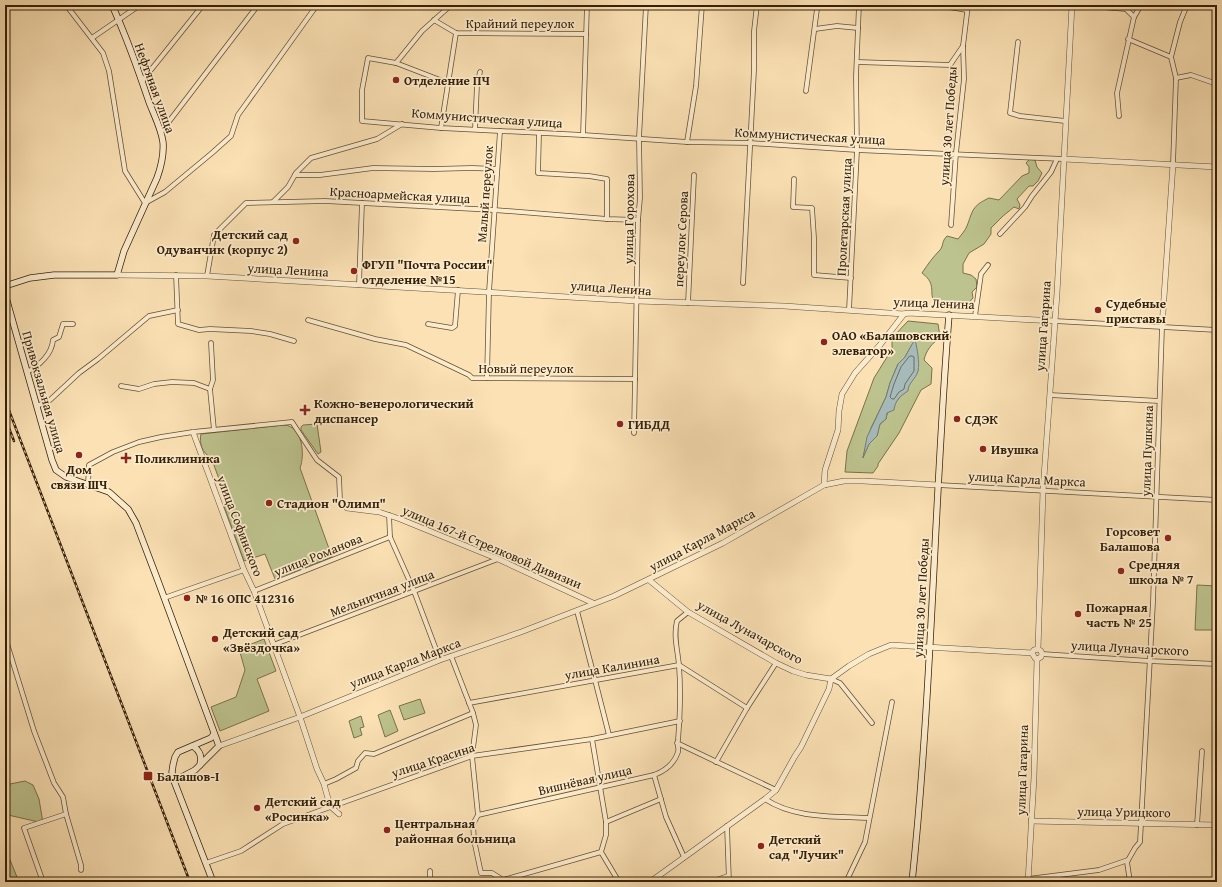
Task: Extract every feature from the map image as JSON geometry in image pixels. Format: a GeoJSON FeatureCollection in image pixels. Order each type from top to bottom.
{"type":"FeatureCollection","features":[{"type":"Feature","properties":{"kind":"main road","name":"Нефтяная улица"},"geometry":{"type":"LineString","coordinates":[[112,5],[142,81],[163,143],[160,169],[124,251],[117,275]]}},
{"type":"Feature","properties":{"kind":"main road","name":"улица Ленина"},"geometry":{"type":"LineString","coordinates":[[5,286],[30,278],[54,275],[117,275]]}},
{"type":"Feature","properties":{"kind":"main road","name":"Привокзальная улица"},"geometry":{"type":"LineString","coordinates":[[5,294],[36,406],[56,470],[66,477],[109,492],[128,509],[136,523],[219,746]]}},
{"type":"Feature","properties":{"kind":"main road","name":"улица 30 лет Победы"},"geometry":{"type":"LineString","coordinates":[[912,882],[918,830],[930,647],[938,485],[949,315]]}},
{"type":"Feature","properties":{"kind":"main road"},"geometry":{"type":"LineString","coordinates":[[213,882],[172,772],[175,757],[178,752],[211,738],[214,734]]}},
{"type":"Feature","properties":{"kind":"main road"},"geometry":{"type":"LineString","coordinates":[[193,746],[199,750],[201,758],[200,765]]}},
{"type":"Feature","properties":{"kind":"main road"},"geometry":{"type":"LineString","coordinates":[[174,780],[195,770],[219,746]]}},
{"type":"Feature","properties":{"kind":"street"},"geometry":{"type":"LineString","coordinates":[[66,5],[103,54],[109,71],[125,171],[146,203],[165,192],[231,136],[238,115],[317,5]]}},
{"type":"Feature","properties":{"kind":"street"},"geometry":{"type":"LineString","coordinates":[[92,38],[119,21],[140,5]]}},
{"type":"Feature","properties":{"kind":"street"},"geometry":{"type":"LineString","coordinates":[[142,81],[203,5]]}},
{"type":"Feature","properties":{"kind":"street"},"geometry":{"type":"LineString","coordinates":[[448,83],[396,63],[422,31],[451,5]]}},
{"type":"Feature","properties":{"kind":"street"},"geometry":{"type":"LineString","coordinates":[[583,134],[587,5]]}},
{"type":"Feature","properties":{"kind":"street","name":"улица Горохова"},"geometry":{"type":"LineString","coordinates":[[634,433],[638,220],[640,198],[639,138],[646,5]]}},
{"type":"Feature","properties":{"kind":"street"},"geometry":{"type":"LineString","coordinates":[[687,142],[696,86],[702,5]]}},
{"type":"Feature","properties":{"kind":"street"},"geometry":{"type":"LineString","coordinates":[[743,283],[754,31],[757,5]]}},
{"type":"Feature","properties":{"kind":"street","name":"Пролетарская улица"},"geometry":{"type":"LineString","coordinates":[[849,310],[857,150],[856,76],[859,5]]}},
{"type":"Feature","properties":{"kind":"street"},"geometry":{"type":"LineString","coordinates":[[937,5],[968,7]]}},
{"type":"Feature","properties":{"kind":"street","name":"улица Гагарина"},"geometry":{"type":"LineString","coordinates":[[1038,649],[1043,491],[1055,321],[1072,5]]}},
{"type":"Feature","properties":{"kind":"street"},"geometry":{"type":"LineString","coordinates":[[1078,5],[1126,9],[1134,17]]}},
{"type":"Feature","properties":{"kind":"street"},"geometry":{"type":"LineString","coordinates":[[1119,116],[1117,92],[1134,17],[1141,5]]}},
{"type":"Feature","properties":{"kind":"street"},"geometry":{"type":"LineString","coordinates":[[1128,39],[1171,57],[1180,22],[1187,5]]}},
{"type":"Feature","properties":{"kind":"street","name":"улица 30 лет Победы"},"geometry":{"type":"LineString","coordinates":[[951,226],[956,153],[964,79],[963,46],[968,7]]}},
{"type":"Feature","properties":{"kind":"street"},"geometry":{"type":"LineString","coordinates":[[160,133],[255,9]]}},
{"type":"Feature","properties":{"kind":"street"},"geometry":{"type":"LineString","coordinates":[[806,91],[817,10]]}},
{"type":"Feature","properties":{"kind":"street","name":"Крайний переулок"},"geometry":{"type":"LineString","coordinates":[[434,20],[456,33],[586,34]]}},
{"type":"Feature","properties":{"kind":"street"},"geometry":{"type":"LineString","coordinates":[[815,29],[837,26],[858,28]]}},
{"type":"Feature","properties":{"kind":"street"},"geometry":{"type":"LineString","coordinates":[[441,128],[456,33]]}},
{"type":"Feature","properties":{"kind":"street"},"geometry":{"type":"LineString","coordinates":[[1018,42],[1010,113],[1020,116],[1066,121]]}},
{"type":"Feature","properties":{"kind":"street"},"geometry":{"type":"LineString","coordinates":[[857,62],[950,65],[963,46]]}},
{"type":"Feature","properties":{"kind":"street","name":"улица Пушкина"},"geometry":{"type":"LineString","coordinates":[[1128,860],[1140,842],[1153,602],[1162,327],[1173,164],[1176,78],[1171,57]]}},
{"type":"Feature","properties":{"kind":"street","name":"Коммунистическая улица"},"geometry":{"type":"LineString","coordinates":[[396,63],[368,58],[362,90],[362,121],[402,123],[441,128],[583,134],[687,142],[750,143],[857,150],[956,153],[1217,167]]}},
{"type":"Feature","properties":{"kind":"street"},"geometry":{"type":"LineString","coordinates":[[475,129],[477,85],[480,72]]}},
{"type":"Feature","properties":{"kind":"street"},"geometry":{"type":"LineString","coordinates":[[1176,78],[1191,75],[1217,84]]}},
{"type":"Feature","properties":{"kind":"street","name":"Коммунистическая улица"},"geometry":{"type":"LineString","coordinates":[[273,202],[288,187],[295,175],[311,158],[377,139],[402,123]]}},
{"type":"Feature","properties":{"kind":"street","name":"Малый переулок"},"geometry":{"type":"LineString","coordinates":[[487,378],[489,292],[500,131]]}},
{"type":"Feature","properties":{"kind":"street"},"geometry":{"type":"LineString","coordinates":[[539,133],[538,173],[589,176],[607,179],[607,220]]}},
{"type":"Feature","properties":{"kind":"street"},"geometry":{"type":"LineString","coordinates":[[1000,234],[1025,208],[1032,196],[1051,172],[1057,159]]}},
{"type":"Feature","properties":{"kind":"street"},"geometry":{"type":"LineString","coordinates":[[295,175],[320,175],[373,168],[497,169]]}},
{"type":"Feature","properties":{"kind":"street","name":"переулок Серова"},"geometry":{"type":"LineString","coordinates":[[688,303],[694,175]]}},
{"type":"Feature","properties":{"kind":"street"},"geometry":{"type":"LineString","coordinates":[[794,178],[793,207],[812,208],[814,275],[851,278]]}},
{"type":"Feature","properties":{"kind":"street","name":"Красноармейская улица"},"geometry":{"type":"LineString","coordinates":[[207,276],[214,235],[246,203],[326,200],[494,210],[607,220],[638,220]]}},
{"type":"Feature","properties":{"kind":"street"},"geometry":{"type":"LineString","coordinates":[[359,285],[362,203]]}},
{"type":"Feature","properties":{"kind":"street"},"geometry":{"type":"LineString","coordinates":[[975,316],[981,274],[988,265]]}},
{"type":"Feature","properties":{"kind":"street","name":"улица Ленина"},"geometry":{"type":"LineString","coordinates":[[117,275],[207,276],[637,301],[784,306],[904,314],[975,316],[1217,330]]}},
{"type":"Feature","properties":{"kind":"street"},"geometry":{"type":"LineString","coordinates":[[176,275],[178,324],[199,330],[210,329],[251,331],[270,334],[294,341]]}},
{"type":"Feature","properties":{"kind":"street"},"geometry":{"type":"LineString","coordinates":[[428,324],[452,328],[455,326],[458,290]]}},
{"type":"Feature","properties":{"kind":"street"},"geometry":{"type":"LineString","coordinates":[[36,406],[50,400],[79,373],[149,316],[178,310]]}},
{"type":"Feature","properties":{"kind":"street"},"geometry":{"type":"LineString","coordinates":[[824,485],[825,470],[838,430],[842,394],[855,373],[880,345],[904,314]]}},
{"type":"Feature","properties":{"kind":"street","name":"Новый переулок"},"geometry":{"type":"LineString","coordinates":[[308,320],[406,345],[469,375],[472,378],[635,379]]}},
{"type":"Feature","properties":{"kind":"street"},"geometry":{"type":"LineString","coordinates":[[27,372],[36,368],[53,349],[53,340],[59,337],[63,324],[73,324]]}},
{"type":"Feature","properties":{"kind":"street"},"geometry":{"type":"LineString","coordinates":[[212,343],[213,380],[210,389],[214,430]]}},
{"type":"Feature","properties":{"kind":"street"},"geometry":{"type":"LineString","coordinates":[[121,386],[139,389],[154,384],[172,382],[194,383],[210,389]]}},
{"type":"Feature","properties":{"kind":"street"},"geometry":{"type":"LineString","coordinates":[[1050,395],[1159,401]]}},
{"type":"Feature","properties":{"kind":"street","name":"улица 167-й Стрелковой Дивизии"},"geometry":{"type":"LineString","coordinates":[[193,432],[292,422],[318,460],[339,477],[340,500],[347,508],[379,512],[388,515],[498,559],[593,603]]}},
{"type":"Feature","properties":{"kind":"street"},"geometry":{"type":"LineString","coordinates":[[88,484],[89,465],[113,452],[139,442],[193,432]]}},
{"type":"Feature","properties":{"kind":"street","name":"улица Софинского"},"geometry":{"type":"LineString","coordinates":[[193,432],[244,570],[254,591],[300,717],[317,769],[324,784],[330,806]]}},
{"type":"Feature","properties":{"kind":"street","name":"улица Карла Маркса"},"geometry":{"type":"LineString","coordinates":[[219,746],[300,717],[440,660],[614,596],[723,543],[824,485],[844,481],[864,481],[1217,500]]}},
{"type":"Feature","properties":{"kind":"street"},"geometry":{"type":"LineString","coordinates":[[388,515],[390,537],[414,591],[440,660]]}},
{"type":"Feature","properties":{"kind":"street","name":"улица Романова"},"geometry":{"type":"LineString","coordinates":[[254,591],[390,537]]}},
{"type":"Feature","properties":{"kind":"street","name":"Мельничная улица"},"geometry":{"type":"LineString","coordinates":[[273,645],[498,559]]}},
{"type":"Feature","properties":{"kind":"street"},"geometry":{"type":"LineString","coordinates":[[164,598],[244,570]]}},
{"type":"Feature","properties":{"kind":"street","name":"улица Луначарского"},"geometry":{"type":"LineString","coordinates":[[649,580],[688,612],[776,663],[806,675],[831,679]]}},
{"type":"Feature","properties":{"kind":"street"},"geometry":{"type":"LineString","coordinates":[[576,611],[609,735]]}},
{"type":"Feature","properties":{"kind":"street","name":"Вишнёвая улица"},"geometry":{"type":"LineString","coordinates":[[478,815],[663,772],[674,760],[678,751],[677,743],[680,721],[679,666],[674,630],[677,620],[688,612]]}},
{"type":"Feature","properties":{"kind":"street"},"geometry":{"type":"LineString","coordinates":[[5,637],[34,731],[49,772],[63,797],[81,870]]}},
{"type":"Feature","properties":{"kind":"street"},"geometry":{"type":"LineString","coordinates":[[650,882],[776,790],[794,756],[801,747],[829,689],[831,679],[869,654],[891,645],[1032,653],[1034,650],[1038,649],[1042,654],[1041,658],[1035,658],[1032,653]]}},
{"type":"Feature","properties":{"kind":"street","name":"улица Луначарского"},"geometry":{"type":"LineString","coordinates":[[1042,654],[1217,664]]}},
{"type":"Feature","properties":{"kind":"street"},"geometry":{"type":"LineString","coordinates":[[451,656],[473,713],[476,725],[472,756],[478,815],[473,824],[474,840],[481,873],[492,873],[503,880],[601,852]]}},
{"type":"Feature","properties":{"kind":"street","name":"улица Гагарина"},"geometry":{"type":"LineString","coordinates":[[1028,880],[1037,659]]}},
{"type":"Feature","properties":{"kind":"street"},"geometry":{"type":"LineString","coordinates":[[716,762],[747,708],[776,663]]}},
{"type":"Feature","properties":{"kind":"street","name":"улица Калинина"},"geometry":{"type":"LineString","coordinates":[[469,703],[679,666],[747,708]]}},
{"type":"Feature","properties":{"kind":"street"},"geometry":{"type":"LineString","coordinates":[[831,679],[840,683],[872,723]]}},
{"type":"Feature","properties":{"kind":"street"},"geometry":{"type":"LineString","coordinates":[[846,882],[865,842],[892,702]]}},
{"type":"Feature","properties":{"kind":"street"},"geometry":{"type":"LineString","coordinates":[[324,784],[336,780],[356,768],[358,761],[365,752],[374,754],[473,713]]}},
{"type":"Feature","properties":{"kind":"street","name":"улица Красина"},"geometry":{"type":"LineString","coordinates":[[206,863],[241,851],[283,824],[472,756],[592,739],[680,721]]}},
{"type":"Feature","properties":{"kind":"street"},"geometry":{"type":"LineString","coordinates":[[592,739],[606,822],[606,835],[601,852],[618,882]]}},
{"type":"Feature","properties":{"kind":"street"},"geometry":{"type":"LineString","coordinates":[[677,743],[776,790]]}},
{"type":"Feature","properties":{"kind":"street"},"geometry":{"type":"LineString","coordinates":[[1197,825],[1202,751]]}},
{"type":"Feature","properties":{"kind":"street"},"geometry":{"type":"LineString","coordinates":[[654,775],[666,817],[684,857]]}},
{"type":"Feature","properties":{"kind":"street"},"geometry":{"type":"LineString","coordinates":[[606,822],[661,799]]}},
{"type":"Feature","properties":{"kind":"street"},"geometry":{"type":"LineString","coordinates":[[765,799],[786,810],[813,814],[869,818]]}},
{"type":"Feature","properties":{"kind":"street"},"geometry":{"type":"LineString","coordinates":[[330,806],[339,814]]}},
{"type":"Feature","properties":{"kind":"street"},"geometry":{"type":"LineString","coordinates":[[43,882],[24,828],[66,814]]}},
{"type":"Feature","properties":{"kind":"street","name":"улица Урицкого"},"geometry":{"type":"LineString","coordinates":[[1031,821],[1217,825]]}},
{"type":"Feature","properties":{"kind":"street"},"geometry":{"type":"LineString","coordinates":[[727,826],[729,882]]}},
{"type":"Feature","properties":{"kind":"street"},"geometry":{"type":"LineString","coordinates":[[1028,880],[1099,870],[1128,860],[1130,882]]}},
{"type":"Feature","properties":{"kind":"street"},"geometry":{"type":"LineString","coordinates":[[430,871],[430,882]]}},
{"type":"Feature","properties":{"kind":"street"},"geometry":{"type":"LineString","coordinates":[[711,882],[728,876]]}},
{"type":"Feature","properties":{"kind":"green space"},"geometry":{"type":"Polygon","coordinates":[[[1030,159],[1035,160],[1037,167],[1042,173],[1038,181],[1033,186],[1029,186],[1017,199],[1020,205],[1019,209],[1014,207],[1003,216],[991,228],[991,234],[984,244],[969,253],[963,264],[963,273],[971,275],[976,279],[977,287],[972,292],[973,298],[963,309],[937,306],[932,297],[930,282],[922,273],[940,250],[947,236],[958,239],[966,228],[976,206],[989,198],[999,200],[1022,176],[1029,173],[1029,167],[1026,163],[1030,159]]]}},
{"type":"Feature","properties":{"kind":"green space"},"geometry":{"type":"Polygon","coordinates":[[[908,321],[938,324],[940,337],[930,347],[924,360],[932,368],[931,384],[921,390],[899,433],[873,473],[845,472],[847,451],[874,378],[892,349],[892,338],[908,321]],[[915,340],[905,357],[898,364],[886,397],[871,428],[863,457],[869,444],[877,436],[880,424],[886,419],[887,414],[908,386],[915,340]]]}},
{"type":"Feature","properties":{"kind":"green space"},"geometry":{"type":"Polygon","coordinates":[[[317,424],[321,452],[318,454],[301,430],[303,425],[317,424]]]}},
{"type":"Feature","properties":{"kind":"green space","name":"Стадион \"Олимп\""},"geometry":{"type":"Polygon","coordinates":[[[284,425],[295,430],[299,436],[302,449],[302,462],[300,468],[332,557],[275,579],[265,554],[244,561],[224,506],[227,501],[211,457],[203,451],[200,437],[201,434],[284,425]]]}},
{"type":"Feature","properties":{"kind":"green space"},"geometry":{"type":"Polygon","coordinates":[[[1197,585],[1217,586],[1217,630],[1195,630],[1197,585]]]}},
{"type":"Feature","properties":{"kind":"green space"},"geometry":{"type":"Polygon","coordinates":[[[264,639],[276,671],[257,679],[269,711],[220,731],[211,707],[236,697],[245,670],[239,649],[264,639]]]}},
{"type":"Feature","properties":{"kind":"green space"},"geometry":{"type":"Polygon","coordinates":[[[420,699],[425,713],[404,720],[399,706],[420,699]]]}},
{"type":"Feature","properties":{"kind":"green space"},"geometry":{"type":"Polygon","coordinates":[[[390,710],[398,731],[385,737],[378,715],[390,710]]]}},
{"type":"Feature","properties":{"kind":"green space"},"geometry":{"type":"Polygon","coordinates":[[[361,716],[364,727],[360,728],[362,735],[354,738],[349,721],[361,716]]]}},
{"type":"Feature","properties":{"kind":"green space"},"geometry":{"type":"Polygon","coordinates":[[[25,781],[33,785],[39,799],[43,823],[8,815],[5,823],[5,785],[25,781]]]}},
{"type":"Feature","properties":{"kind":"green space"},"geometry":{"type":"Polygon","coordinates":[[[5,843],[8,855],[19,882],[5,882],[5,843]]]}},
{"type":"Feature","properties":{"kind":"water"},"geometry":{"type":"Polygon","coordinates":[[[915,339],[919,367],[917,374],[909,386],[908,391],[897,401],[894,410],[887,413],[886,419],[880,424],[877,436],[869,444],[863,458],[867,437],[886,397],[898,364],[905,357],[915,339]]]}},
{"type":"Feature","properties":{"kind":"railway"},"geometry":{"type":"LineString","coordinates":[[5,400],[190,882]]}},
{"type":"Feature","properties":{"kind":"railway"},"geometry":{"type":"LineString","coordinates":[[5,418],[14,441]]}},
{"type":"Feature","properties":{"kind":"place","name":"Отделение ПЧ"},"geometry":{"type":"Point","coordinates":[396,80]}},
{"type":"Feature","properties":{"kind":"place","name":"Детский сад Одуванчик (корпус 2)"},"geometry":{"type":"Point","coordinates":[296,241]}},
{"type":"Feature","properties":{"kind":"place","name":"ФГУП \"Почта России\" отделение №15"},"geometry":{"type":"Point","coordinates":[354,271]}},
{"type":"Feature","properties":{"kind":"place","name":"Судебные приставы"},"geometry":{"type":"Point","coordinates":[1098,310]}},
{"type":"Feature","properties":{"kind":"place","name":"ОАО «Балашовский элеватор»"},"geometry":{"type":"Point","coordinates":[824,342]}},
{"type":"Feature","properties":{"kind":"place","name":"Кожно-венерологический диспансер"},"geometry":{"type":"Point","coordinates":[305,410]}},
{"type":"Feature","properties":{"kind":"place","name":"СДЭК"},"geometry":{"type":"Point","coordinates":[957,419]}},
{"type":"Feature","properties":{"kind":"place","name":"ГИБДД"},"geometry":{"type":"Point","coordinates":[620,424]}},
{"type":"Feature","properties":{"kind":"place","name":"Ивушка"},"geometry":{"type":"Point","coordinates":[983,449]}},
{"type":"Feature","properties":{"kind":"place","name":"Дом связи ШЧ"},"geometry":{"type":"Point","coordinates":[79,455]}},
{"type":"Feature","properties":{"kind":"place","name":"Поликлиника"},"geometry":{"type":"Point","coordinates":[126,458]}},
{"type":"Feature","properties":{"kind":"place","name":"Стадион \"Олимп\""},"geometry":{"type":"Point","coordinates":[269,503]}},
{"type":"Feature","properties":{"kind":"place","name":"Горсовет Балашова"},"geometry":{"type":"Point","coordinates":[1168,538]}},
{"type":"Feature","properties":{"kind":"place","name":"Средняя школа № 7"},"geometry":{"type":"Point","coordinates":[1121,571]}},
{"type":"Feature","properties":{"kind":"place","name":"№ 16 ОПС 412316"},"geometry":{"type":"Point","coordinates":[187,598]}},
{"type":"Feature","properties":{"kind":"place","name":"Пожарная часть № 25"},"geometry":{"type":"Point","coordinates":[1078,614]}},
{"type":"Feature","properties":{"kind":"place","name":"Детский сад «Звёздочка»"},"geometry":{"type":"Point","coordinates":[215,639]}},
{"type":"Feature","properties":{"kind":"place","name":"Балашов-I"},"geometry":{"type":"Point","coordinates":[148,776]}},
{"type":"Feature","properties":{"kind":"place","name":"Детский сад «Росинка»"},"geometry":{"type":"Point","coordinates":[257,808]}},
{"type":"Feature","properties":{"kind":"place","name":"Центральная районная больница"},"geometry":{"type":"Point","coordinates":[387,830]}},
{"type":"Feature","properties":{"kind":"place","name":"Детский сад \"Лучик\""},"geometry":{"type":"Point","coordinates":[761,846]}}]}
